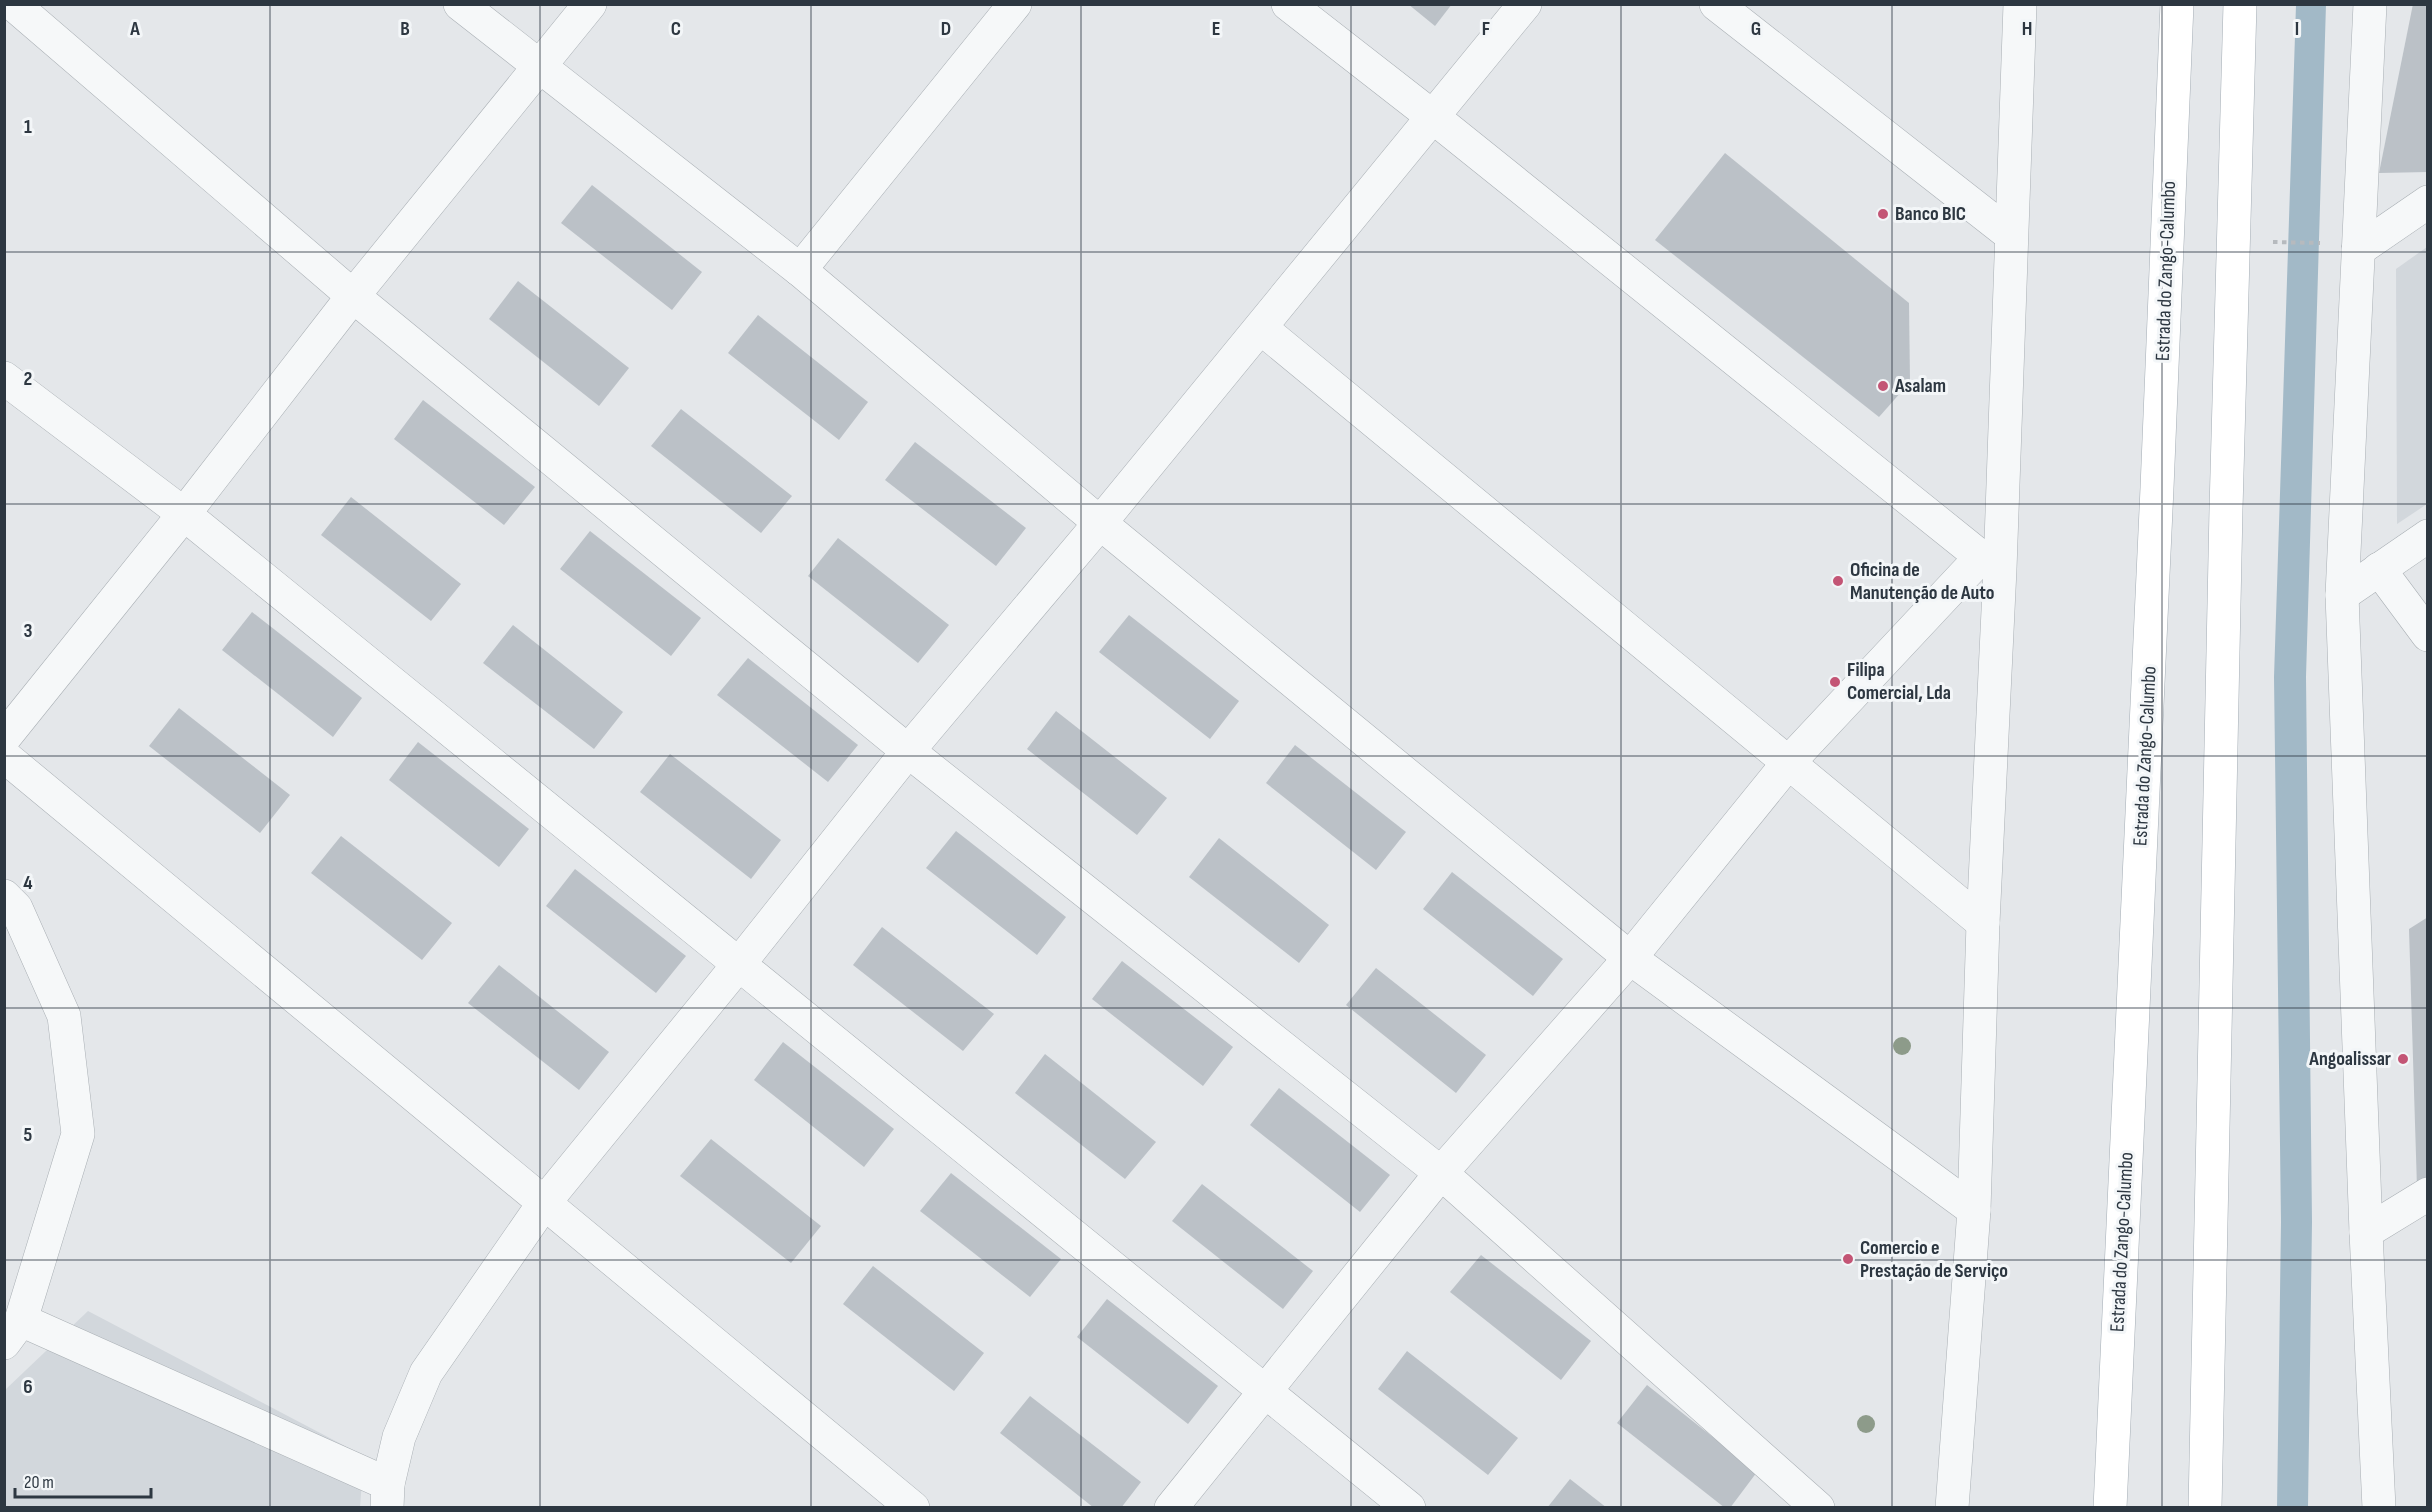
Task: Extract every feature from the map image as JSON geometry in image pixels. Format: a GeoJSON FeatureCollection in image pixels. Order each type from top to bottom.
{"type":"FeatureCollection","features":[{"type":"Feature","properties":{"kind":"main road","name":"Estrada do Zango-Calumbo"},"geometry":{"type":"LineString","coordinates":[[2110,1508],[2177,4]]}},
{"type":"Feature","properties":{"kind":"main road"},"geometry":{"type":"LineString","coordinates":[[2205,1508],[2225,544],[2240,4]]}},
{"type":"Feature","properties":{"kind":"street"},"geometry":{"type":"LineString","coordinates":[[13,4],[353,296],[908,751],[1441,1173],[1818,1508]]}},
{"type":"Feature","properties":{"kind":"street"},"geometry":{"type":"LineString","coordinates":[[460,4],[800,270],[1100,523],[1630,958],[1974,1210]]}},
{"type":"Feature","properties":{"kind":"street"},"geometry":{"type":"LineString","coordinates":[[4,738],[353,296],[590,4]]}},
{"type":"Feature","properties":{"kind":"street"},"geometry":{"type":"LineString","coordinates":[[800,270],[1015,4]]}},
{"type":"Feature","properties":{"kind":"street"},"geometry":{"type":"LineString","coordinates":[[1288,4],[1991,563]]}},
{"type":"Feature","properties":{"kind":"street"},"geometry":{"type":"LineString","coordinates":[[4,896],[16,908],[64,1016],[78,1134],[13,1332],[388,1496],[399,1437],[426,1373],[544,1203],[739,964],[908,751],[1100,523],[1525,4]]}},
{"type":"Feature","properties":{"kind":"street"},"geometry":{"type":"LineString","coordinates":[[1716,4],[2011,235]]}},
{"type":"Feature","properties":{"kind":"street"},"geometry":{"type":"LineString","coordinates":[[1952,1508],[1974,1210],[1991,563],[2011,235],[2020,4]]}},
{"type":"Feature","properties":{"kind":"street"},"geometry":{"type":"LineString","coordinates":[[2370,4],[2344,246],[2342,595],[2366,1232],[2379,1508]]}},
{"type":"Feature","properties":{"kind":"street"},"geometry":{"type":"LineString","coordinates":[[2344,246],[2427,202]]}},
{"type":"Feature","properties":{"kind":"street"},"geometry":{"type":"LineString","coordinates":[[1261,328],[1983,923]]}},
{"type":"Feature","properties":{"kind":"street"},"geometry":{"type":"LineString","coordinates":[[4,378],[183,514],[1409,1508]]}},
{"type":"Feature","properties":{"kind":"street"},"geometry":{"type":"LineString","coordinates":[[2342,595],[2427,536]]}},
{"type":"Feature","properties":{"kind":"street"},"geometry":{"type":"LineString","coordinates":[[1171,1508],[1441,1173],[1630,958],[1788,763],[1991,563]]}},
{"type":"Feature","properties":{"kind":"street"},"geometry":{"type":"LineString","coordinates":[[2379,569],[2427,635]]}},
{"type":"Feature","properties":{"kind":"street"},"geometry":{"type":"LineString","coordinates":[[4,756],[913,1508]]}},
{"type":"Feature","properties":{"kind":"street"},"geometry":{"type":"LineString","coordinates":[[2366,1232],[2427,1194]]}},
{"type":"Feature","properties":{"kind":"path"},"geometry":{"type":"LineString","coordinates":[[2270,242],[2344,246]]}},
{"type":"Feature","properties":{"kind":"shaded area"},"geometry":{"type":"Polygon","coordinates":[[[2427,247],[2427,504],[2397,524],[2396,269],[2427,247]]]}},
{"type":"Feature","properties":{"kind":"shaded area"},"geometry":{"type":"Polygon","coordinates":[[[88,1311],[364,1456],[360,1507],[5,1508],[5,1390],[88,1311]]]}},
{"type":"Feature","properties":{"kind":"water"},"geometry":{"type":"Polygon","coordinates":[[[2326,4],[2306,677],[2312,1222],[2308,1507],[2277,1508],[2281,1222],[2274,677],[2296,5],[2326,4]]]}},
{"type":"Feature","properties":{"kind":"building"},"geometry":{"type":"Polygon","coordinates":[[[1408,4],[1452,4],[1435,26],[1408,4]]]}},
{"type":"Feature","properties":{"kind":"building"},"geometry":{"type":"Polygon","coordinates":[[[2413,4],[2428,4],[2428,172],[2379,173],[2413,4]]]}},
{"type":"Feature","properties":{"kind":"building"},"geometry":{"type":"Polygon","coordinates":[[[1725,153],[1909,303],[1910,382],[1879,417],[1655,240],[1725,153]]]}},
{"type":"Feature","properties":{"kind":"building"},"geometry":{"type":"Polygon","coordinates":[[[592,185],[702,272],[672,310],[561,223],[592,185]]]}},
{"type":"Feature","properties":{"kind":"building"},"geometry":{"type":"Polygon","coordinates":[[[518,281],[629,368],[599,406],[489,319],[518,281]]]}},
{"type":"Feature","properties":{"kind":"building"},"geometry":{"type":"Polygon","coordinates":[[[758,315],[868,402],[839,440],[728,353],[758,315]]]}},
{"type":"Feature","properties":{"kind":"building"},"geometry":{"type":"Polygon","coordinates":[[[423,400],[535,487],[504,525],[394,439],[423,400]]]}},
{"type":"Feature","properties":{"kind":"building"},"geometry":{"type":"Polygon","coordinates":[[[681,409],[792,496],[761,533],[651,446],[681,409]]]}},
{"type":"Feature","properties":{"kind":"building"},"geometry":{"type":"Polygon","coordinates":[[[915,442],[1026,528],[996,566],[885,480],[915,442]]]}},
{"type":"Feature","properties":{"kind":"building"},"geometry":{"type":"Polygon","coordinates":[[[351,497],[461,584],[431,621],[321,535],[351,497]]]}},
{"type":"Feature","properties":{"kind":"building"},"geometry":{"type":"Polygon","coordinates":[[[590,531],[701,618],[671,656],[560,569],[590,531]]]}},
{"type":"Feature","properties":{"kind":"building"},"geometry":{"type":"Polygon","coordinates":[[[838,538],[949,625],[918,663],[808,576],[838,538]]]}},
{"type":"Feature","properties":{"kind":"building"},"geometry":{"type":"Polygon","coordinates":[[[252,612],[362,698],[333,737],[222,650],[252,612]]]}},
{"type":"Feature","properties":{"kind":"building"},"geometry":{"type":"Polygon","coordinates":[[[1129,615],[1239,701],[1210,739],[1099,652],[1129,615]]]}},
{"type":"Feature","properties":{"kind":"building"},"geometry":{"type":"Polygon","coordinates":[[[513,625],[623,712],[594,749],[483,663],[513,625]]]}},
{"type":"Feature","properties":{"kind":"building"},"geometry":{"type":"Polygon","coordinates":[[[748,658],[858,745],[828,782],[717,695],[748,658]]]}},
{"type":"Feature","properties":{"kind":"building"},"geometry":{"type":"Polygon","coordinates":[[[179,708],[290,795],[260,833],[149,746],[179,708]]]}},
{"type":"Feature","properties":{"kind":"building"},"geometry":{"type":"Polygon","coordinates":[[[1056,711],[1167,798],[1137,835],[1027,749],[1056,711]]]}},
{"type":"Feature","properties":{"kind":"building"},"geometry":{"type":"Polygon","coordinates":[[[418,742],[529,829],[499,867],[389,780],[418,742]]]}},
{"type":"Feature","properties":{"kind":"building"},"geometry":{"type":"Polygon","coordinates":[[[1295,745],[1406,832],[1376,870],[1266,783],[1295,745]]]}},
{"type":"Feature","properties":{"kind":"building"},"geometry":{"type":"Polygon","coordinates":[[[670,754],[781,840],[751,879],[640,792],[670,754]]]}},
{"type":"Feature","properties":{"kind":"building"},"geometry":{"type":"Polygon","coordinates":[[[956,831],[1066,917],[1037,955],[926,868],[956,831]]]}},
{"type":"Feature","properties":{"kind":"building"},"geometry":{"type":"Polygon","coordinates":[[[341,836],[452,923],[422,960],[311,873],[341,836]]]}},
{"type":"Feature","properties":{"kind":"building"},"geometry":{"type":"Polygon","coordinates":[[[1219,838],[1329,925],[1299,963],[1189,877],[1219,838]]]}},
{"type":"Feature","properties":{"kind":"building"},"geometry":{"type":"Polygon","coordinates":[[[575,869],[686,956],[656,993],[546,906],[575,869]]]}},
{"type":"Feature","properties":{"kind":"building"},"geometry":{"type":"Polygon","coordinates":[[[1452,872],[1563,959],[1533,996],[1423,909],[1452,872]]]}},
{"type":"Feature","properties":{"kind":"building"},"geometry":{"type":"Polygon","coordinates":[[[2428,917],[2428,1181],[2417,1188],[2409,929],[2428,917]]]}},
{"type":"Feature","properties":{"kind":"building"},"geometry":{"type":"Polygon","coordinates":[[[882,927],[994,1014],[963,1051],[853,965],[882,927]]]}},
{"type":"Feature","properties":{"kind":"building"},"geometry":{"type":"Polygon","coordinates":[[[1122,961],[1233,1047],[1203,1086],[1092,999],[1122,961]]]}},
{"type":"Feature","properties":{"kind":"building"},"geometry":{"type":"Polygon","coordinates":[[[499,965],[609,1052],[579,1090],[468,1003],[499,965]]]}},
{"type":"Feature","properties":{"kind":"building"},"geometry":{"type":"Polygon","coordinates":[[[1376,968],[1486,1055],[1456,1093],[1346,1005],[1376,968]]]}},
{"type":"Feature","properties":{"kind":"building"},"geometry":{"type":"Polygon","coordinates":[[[783,1042],[894,1129],[864,1167],[754,1080],[783,1042]]]}},
{"type":"Feature","properties":{"kind":"building"},"geometry":{"type":"Polygon","coordinates":[[[1045,1054],[1156,1142],[1125,1179],[1015,1093],[1045,1054]]]}},
{"type":"Feature","properties":{"kind":"building"},"geometry":{"type":"Polygon","coordinates":[[[1279,1088],[1390,1175],[1360,1212],[1250,1125],[1279,1088]]]}},
{"type":"Feature","properties":{"kind":"building"},"geometry":{"type":"Polygon","coordinates":[[[711,1139],[821,1226],[791,1263],[680,1176],[711,1139]]]}},
{"type":"Feature","properties":{"kind":"building"},"geometry":{"type":"Polygon","coordinates":[[[951,1173],[1061,1259],[1030,1297],[920,1211],[951,1173]]]}},
{"type":"Feature","properties":{"kind":"building"},"geometry":{"type":"Polygon","coordinates":[[[1202,1184],[1313,1271],[1283,1309],[1172,1221],[1202,1184]]]}},
{"type":"Feature","properties":{"kind":"building"},"geometry":{"type":"Polygon","coordinates":[[[1481,1255],[1591,1341],[1561,1380],[1450,1292],[1481,1255]]]}},
{"type":"Feature","properties":{"kind":"building"},"geometry":{"type":"Polygon","coordinates":[[[873,1266],[984,1353],[954,1391],[843,1304],[873,1266]]]}},
{"type":"Feature","properties":{"kind":"building"},"geometry":{"type":"Polygon","coordinates":[[[1107,1299],[1218,1386],[1188,1424],[1077,1337],[1107,1299]]]}},
{"type":"Feature","properties":{"kind":"building"},"geometry":{"type":"Polygon","coordinates":[[[1407,1351],[1518,1438],[1488,1475],[1378,1389],[1407,1351]]]}},
{"type":"Feature","properties":{"kind":"building"},"geometry":{"type":"Polygon","coordinates":[[[1647,1385],[1757,1472],[1730,1508],[1725,1508],[1617,1423],[1647,1385]]]}},
{"type":"Feature","properties":{"kind":"building"},"geometry":{"type":"Polygon","coordinates":[[[1030,1396],[1141,1482],[1121,1508],[1094,1508],[1000,1433],[1030,1396]]]}},
{"type":"Feature","properties":{"kind":"building"},"geometry":{"type":"Polygon","coordinates":[[[1570,1479],[1607,1508],[1547,1508],[1570,1479]]]}},
{"type":"Feature","properties":{"kind":"place","name":"Banco BIC"},"geometry":{"type":"Point","coordinates":[1883,214]}},
{"type":"Feature","properties":{"kind":"place","name":"Asalam"},"geometry":{"type":"Point","coordinates":[1883,386]}},
{"type":"Feature","properties":{"kind":"place","name":"Oficina de Manutenção de Auto"},"geometry":{"type":"Point","coordinates":[1838,581]}},
{"type":"Feature","properties":{"kind":"place","name":"Filipa Comercial, Lda"},"geometry":{"type":"Point","coordinates":[1835,682]}},
{"type":"Feature","properties":{"kind":"place","name":"Angoalissar"},"geometry":{"type":"Point","coordinates":[2403,1059]}},
{"type":"Feature","properties":{"kind":"place","name":"Comercio e Prestação de Serviço"},"geometry":{"type":"Point","coordinates":[1848,1259]}}]}
